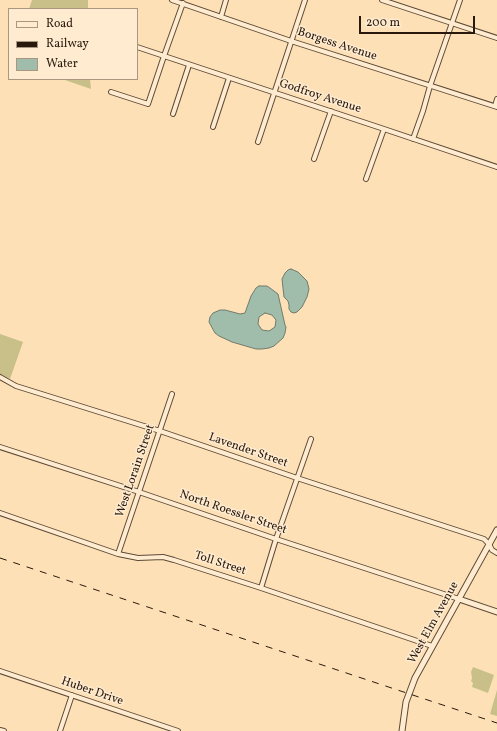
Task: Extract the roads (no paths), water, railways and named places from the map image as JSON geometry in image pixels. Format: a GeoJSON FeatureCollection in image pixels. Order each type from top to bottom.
{"type":"FeatureCollection","features":[{"type":"Feature","properties":{"kind":"street","name":"Borgess Avenue"},"geometry":{"type":"LineString","coordinates":[[172,0],[496,107]]}},
{"type":"Feature","properties":{"kind":"street"},"geometry":{"type":"LineString","coordinates":[[221,17],[226,0]]}},
{"type":"Feature","properties":{"kind":"street"},"geometry":{"type":"LineString","coordinates":[[258,142],[305,0]]}},
{"type":"Feature","properties":{"kind":"street"},"geometry":{"type":"LineString","coordinates":[[382,0],[497,38]]}},
{"type":"Feature","properties":{"kind":"street"},"geometry":{"type":"LineString","coordinates":[[413,139],[460,0]]}},
{"type":"Feature","properties":{"kind":"street"},"geometry":{"type":"LineString","coordinates":[[111,92],[148,104],[183,3]]}},
{"type":"Feature","properties":{"kind":"street","name":"Godfroy Avenue"},"geometry":{"type":"LineString","coordinates":[[138,47],[497,167]]}},
{"type":"Feature","properties":{"kind":"street"},"geometry":{"type":"LineString","coordinates":[[174,114],[189,65]]}},
{"type":"Feature","properties":{"kind":"street"},"geometry":{"type":"LineString","coordinates":[[213,127],[229,78]]}},
{"type":"Feature","properties":{"kind":"street"},"geometry":{"type":"LineString","coordinates":[[496,107],[497,99]]}},
{"type":"Feature","properties":{"kind":"street"},"geometry":{"type":"LineString","coordinates":[[314,159],[331,111]]}},
{"type":"Feature","properties":{"kind":"street"},"geometry":{"type":"LineString","coordinates":[[366,179],[384,129]]}},
{"type":"Feature","properties":{"kind":"street","name":"Lavender Street"},"geometry":{"type":"LineString","coordinates":[[0,377],[16,386],[160,431],[297,478],[484,539],[489,544]]}},
{"type":"Feature","properties":{"kind":"street","name":"West Lorain Street"},"geometry":{"type":"LineString","coordinates":[[118,554],[172,394]]}},
{"type":"Feature","properties":{"kind":"street"},"geometry":{"type":"LineString","coordinates":[[261,588],[276,539],[311,439]]}},
{"type":"Feature","properties":{"kind":"street","name":"North Roessler Street"},"geometry":{"type":"LineString","coordinates":[[0,447],[459,599]]}},
{"type":"Feature","properties":{"kind":"street","name":"Toll Street"},"geometry":{"type":"LineString","coordinates":[[0,513],[118,554],[138,558],[157,557],[168,559],[261,588],[432,646]]}},
{"type":"Feature","properties":{"kind":"street","name":"West Elm Avenue"},"geometry":{"type":"LineString","coordinates":[[402,731],[406,702],[414,678],[497,530]]}},
{"type":"Feature","properties":{"kind":"street"},"geometry":{"type":"LineString","coordinates":[[489,544],[492,550],[497,553]]}},
{"type":"Feature","properties":{"kind":"street"},"geometry":{"type":"LineString","coordinates":[[459,599],[497,612]]}},
{"type":"Feature","properties":{"kind":"street","name":"Huber Drive"},"geometry":{"type":"LineString","coordinates":[[0,671],[178,731]]}},
{"type":"Feature","properties":{"kind":"street"},"geometry":{"type":"LineString","coordinates":[[60,731],[72,695]]}},
{"type":"Feature","properties":{"kind":"street"},"geometry":{"type":"LineString","coordinates":[[0,730],[4,731]]}},
{"type":"Feature","properties":{"kind":"water"},"geometry":{"type":"Polygon","coordinates":[[[291,269],[298,272],[307,281],[309,289],[302,307],[294,313],[289,309],[288,301],[284,297],[282,279],[285,273],[291,269]]]}},
{"type":"Feature","properties":{"kind":"water"},"geometry":{"type":"Polygon","coordinates":[[[259,286],[267,286],[278,294],[286,327],[283,338],[274,346],[269,348],[256,349],[232,342],[215,333],[209,322],[213,313],[220,310],[240,314],[245,313],[251,296],[259,286]],[[265,313],[259,317],[258,324],[262,330],[269,331],[275,327],[276,320],[272,315],[265,313]]]}},
{"type":"Feature","properties":{"kind":"railway"},"geometry":{"type":"LineString","coordinates":[[0,558],[497,723]]}}]}
